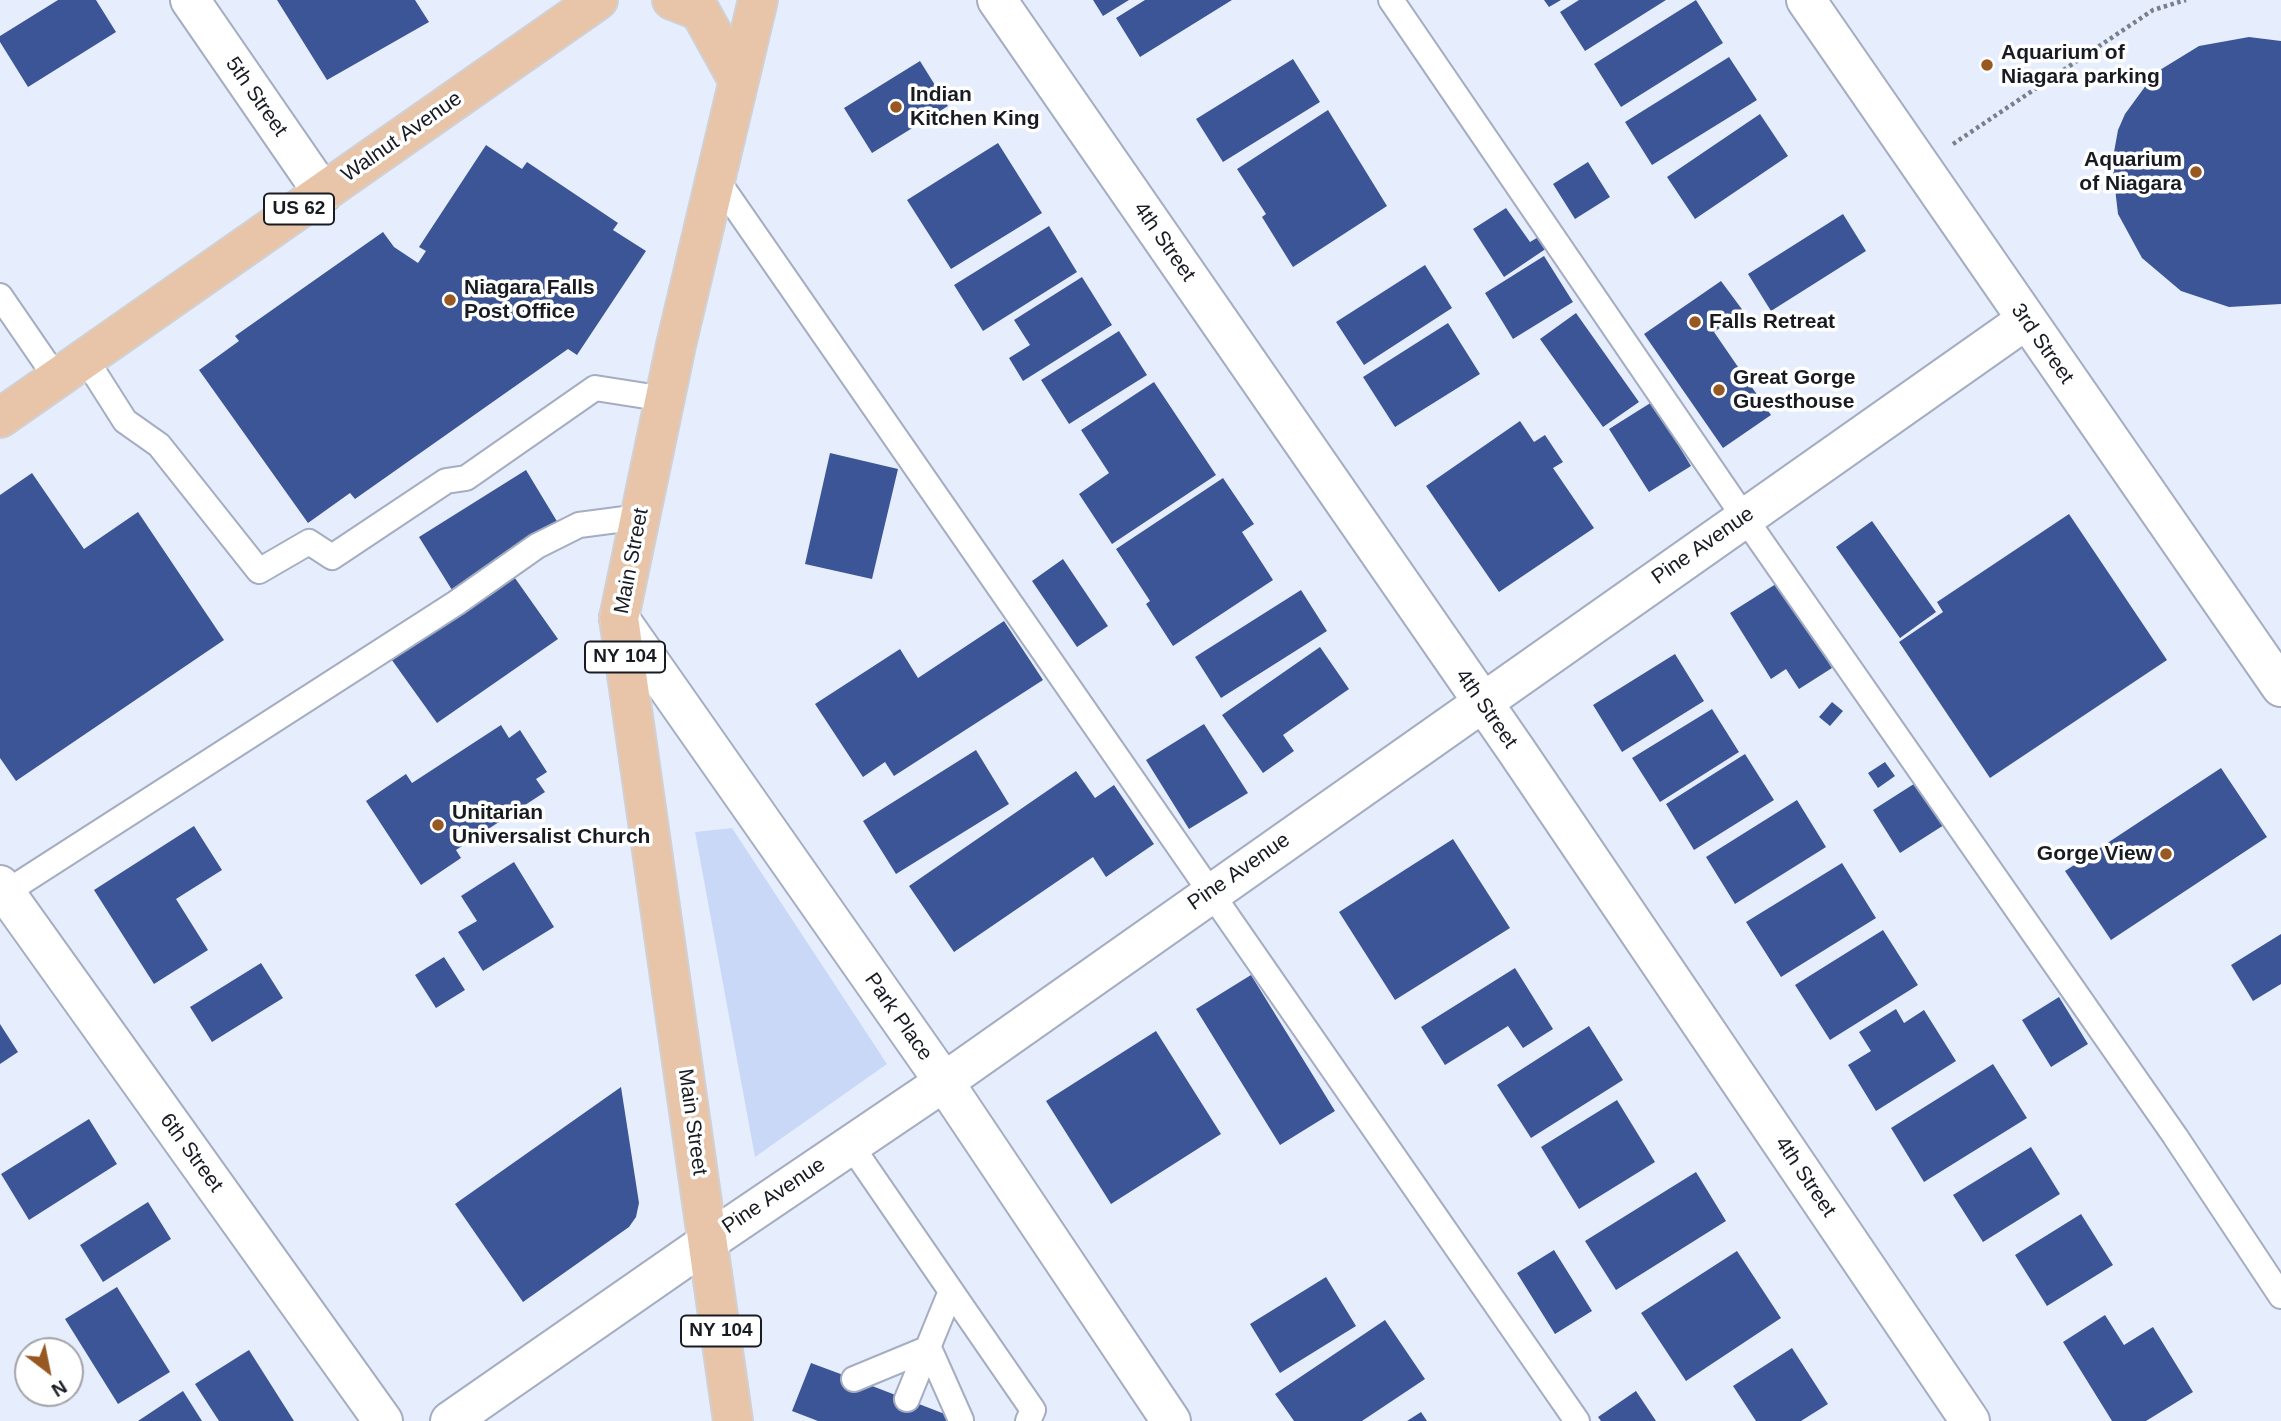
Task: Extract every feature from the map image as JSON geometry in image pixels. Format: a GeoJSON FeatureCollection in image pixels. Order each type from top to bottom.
{"type":"FeatureCollection","features":[{"type":"Feature","properties":{"kind":"main road"},"geometry":{"type":"LineString","coordinates":[[672,0],[700,11],[738,80]]}},
{"type":"Feature","properties":{"kind":"main road","name":"Main Street"},"geometry":{"type":"LineString","coordinates":[[733,1421],[619,618],[665,399],[758,0]]}},
{"type":"Feature","properties":{"kind":"main road","name":"Walnut Avenue"},"geometry":{"type":"LineString","coordinates":[[0,418],[593,2]]}},
{"type":"Feature","properties":{"kind":"street","name":"5th Street"},"geometry":{"type":"LineString","coordinates":[[190,0],[323,193]]}},
{"type":"Feature","properties":{"kind":"street","name":"4th Street"},"geometry":{"type":"LineString","coordinates":[[997,0],[1482,701],[1970,1421]]}},
{"type":"Feature","properties":{"kind":"street","name":"3rd Street"},"geometry":{"type":"LineString","coordinates":[[1805,0],[2281,687]]}},
{"type":"Feature","properties":{"kind":"street","name":"Pine Avenue"},"geometry":{"type":"LineString","coordinates":[[450,1421],[944,1082],[2025,320]]}},
{"type":"Feature","properties":{"kind":"street","name":"Park Place"},"geometry":{"type":"LineString","coordinates":[[619,618],[944,1082],[1171,1421]]}},
{"type":"Feature","properties":{"kind":"street","name":"6th Street"},"geometry":{"type":"LineString","coordinates":[[3,889],[383,1421]]}},
{"type":"Feature","properties":{"kind":"lane"},"geometry":{"type":"LineString","coordinates":[[1391,0],[1744,517],[2175,1136],[2281,1296]]}},
{"type":"Feature","properties":{"kind":"lane"},"geometry":{"type":"LineString","coordinates":[[715,177],[1577,1421]]}},
{"type":"Feature","properties":{"kind":"lane"},"geometry":{"type":"LineString","coordinates":[[0,296],[125,421],[159,445],[259,571],[309,542],[332,556],[446,481],[466,478],[595,388],[665,399]]}},
{"type":"Feature","properties":{"kind":"lane"},"geometry":{"type":"LineString","coordinates":[[3,889],[456,603],[537,546],[579,525],[640,517]]}},
{"type":"Feature","properties":{"kind":"lane"},"geometry":{"type":"LineString","coordinates":[[850,1144],[1033,1410],[1028,1421]]}},
{"type":"Feature","properties":{"kind":"lane"},"geometry":{"type":"LineString","coordinates":[[907,1399],[951,1292]]}},
{"type":"Feature","properties":{"kind":"lane"},"geometry":{"type":"LineString","coordinates":[[854,1379],[929,1348]]}},
{"type":"Feature","properties":{"kind":"lane"},"geometry":{"type":"LineString","coordinates":[[929,1348],[961,1420]]}},
{"type":"Feature","properties":{"kind":"path"},"geometry":{"type":"LineString","coordinates":[[1920,165],[2153,10],[2186,0]]}},
{"type":"Feature","properties":{"kind":"shaded area"},"geometry":{"type":"Polygon","coordinates":[[[732,828],[887,1064],[755,1157],[695,832],[732,828]]]}},
{"type":"Feature","properties":{"kind":"building"},"geometry":{"type":"Polygon","coordinates":[[[58,0],[96,0],[116,32],[28,87],[0,42],[0,36],[58,0]]]}},
{"type":"Feature","properties":{"kind":"building"},"geometry":{"type":"Polygon","coordinates":[[[277,0],[415,0],[429,22],[327,80],[277,0]]]}},
{"type":"Feature","properties":{"kind":"building"},"geometry":{"type":"Polygon","coordinates":[[[1093,0],[1129,0],[1103,16],[1093,0]]]}},
{"type":"Feature","properties":{"kind":"building"},"geometry":{"type":"Polygon","coordinates":[[[1145,0],[1232,0],[1140,57],[1116,18],[1145,0]]]}},
{"type":"Feature","properties":{"kind":"building"},"geometry":{"type":"Polygon","coordinates":[[[1544,0],[1561,0],[1549,7],[1544,0]]]}},
{"type":"Feature","properties":{"kind":"building"},"geometry":{"type":"Polygon","coordinates":[[[1579,0],[1666,0],[1585,51],[1560,12],[1579,0]]]}},
{"type":"Feature","properties":{"kind":"building"},"geometry":{"type":"Polygon","coordinates":[[[1696,0],[1723,43],[1621,107],[1594,64],[1696,0]]]}},
{"type":"Feature","properties":{"kind":"building","name":"Aquarium of Niagara"},"geometry":{"type":"Polygon","coordinates":[[[2249,37],[2281,41],[2281,304],[2229,307],[2181,291],[2142,258],[2118,214],[2112,163],[2118,130],[2125,114],[2155,73],[2199,46],[2249,37]]]}},
{"type":"Feature","properties":{"kind":"building"},"geometry":{"type":"Polygon","coordinates":[[[1729,57],[1757,100],[1652,165],[1625,122],[1729,57]]]}},
{"type":"Feature","properties":{"kind":"building"},"geometry":{"type":"Polygon","coordinates":[[[1293,59],[1320,102],[1223,162],[1196,119],[1293,59]]]}},
{"type":"Feature","properties":{"kind":"building","name":"Indian Kitchen King"},"geometry":{"type":"Polygon","coordinates":[[[920,61],[948,106],[872,153],[844,108],[920,61]]]}},
{"type":"Feature","properties":{"kind":"building"},"geometry":{"type":"Polygon","coordinates":[[[1328,110],[1387,206],[1293,267],[1262,217],[1266,214],[1237,169],[1328,110]]]}},
{"type":"Feature","properties":{"kind":"building"},"geometry":{"type":"Polygon","coordinates":[[[1760,114],[1788,156],[1695,219],[1667,177],[1760,114]]]}},
{"type":"Feature","properties":{"kind":"building"},"geometry":{"type":"Polygon","coordinates":[[[998,143],[1042,213],[951,269],[907,200],[998,143]]]}},
{"type":"Feature","properties":{"kind":"building","name":"Niagara Falls Post Office"},"geometry":{"type":"Polygon","coordinates":[[[486,145],[522,169],[527,162],[618,223],[613,230],[646,251],[577,355],[568,349],[355,499],[350,493],[308,523],[199,370],[239,341],[235,336],[383,232],[394,247],[418,263],[426,251],[419,247],[486,145]]]}},
{"type":"Feature","properties":{"kind":"building"},"geometry":{"type":"Polygon","coordinates":[[[1588,162],[1610,197],[1575,219],[1553,184],[1588,162]]]}},
{"type":"Feature","properties":{"kind":"building"},"geometry":{"type":"Polygon","coordinates":[[[1506,208],[1530,242],[1540,236],[1547,248],[1504,277],[1473,229],[1506,208]]]}},
{"type":"Feature","properties":{"kind":"building"},"geometry":{"type":"Polygon","coordinates":[[[1843,214],[1866,251],[1771,311],[1748,274],[1843,214]]]}},
{"type":"Feature","properties":{"kind":"building"},"geometry":{"type":"Polygon","coordinates":[[[1049,226],[1077,272],[983,331],[954,285],[1049,226]]]}},
{"type":"Feature","properties":{"kind":"building"},"geometry":{"type":"Polygon","coordinates":[[[1544,256],[1573,302],[1513,339],[1485,293],[1544,256]]]}},
{"type":"Feature","properties":{"kind":"building"},"geometry":{"type":"Polygon","coordinates":[[[1425,265],[1452,308],[1364,365],[1336,322],[1425,265]]]}},
{"type":"Feature","properties":{"kind":"building"},"geometry":{"type":"Polygon","coordinates":[[[1082,277],[1112,325],[1023,381],[1009,358],[1030,345],[1014,320],[1082,277]]]}},
{"type":"Feature","properties":{"kind":"building","name":"Great Gorge Guesthouse"},"geometry":{"type":"Polygon","coordinates":[[[1721,281],[1744,312],[1714,332],[1771,415],[1723,448],[1644,334],[1721,281]]]}},
{"type":"Feature","properties":{"kind":"building"},"geometry":{"type":"Polygon","coordinates":[[[1576,313],[1639,402],[1603,427],[1540,339],[1576,313]]]}},
{"type":"Feature","properties":{"kind":"building"},"geometry":{"type":"Polygon","coordinates":[[[1448,323],[1480,374],[1395,427],[1363,377],[1448,323]]]}},
{"type":"Feature","properties":{"kind":"building"},"geometry":{"type":"Polygon","coordinates":[[[1119,331],[1147,375],[1069,424],[1041,380],[1119,331]]]}},
{"type":"Feature","properties":{"kind":"building"},"geometry":{"type":"Polygon","coordinates":[[[1154,382],[1216,475],[1112,544],[1079,494],[1109,473],[1081,430],[1154,382]]]}},
{"type":"Feature","properties":{"kind":"building"},"geometry":{"type":"Polygon","coordinates":[[[1652,402],[1691,466],[1649,492],[1609,429],[1652,402]]]}},
{"type":"Feature","properties":{"kind":"building"},"geometry":{"type":"Polygon","coordinates":[[[1520,421],[1534,442],[1545,435],[1563,462],[1553,468],[1594,528],[1499,592],[1426,486],[1520,421]]]}},
{"type":"Feature","properties":{"kind":"building"},"geometry":{"type":"Polygon","coordinates":[[[830,453],[898,469],[872,579],[805,564],[830,453]]]}},
{"type":"Feature","properties":{"kind":"building"},"geometry":{"type":"Polygon","coordinates":[[[526,470],[558,523],[452,590],[419,537],[526,470]]]}},
{"type":"Feature","properties":{"kind":"building"},"geometry":{"type":"Polygon","coordinates":[[[32,473],[84,549],[138,512],[224,640],[16,781],[0,758],[0,495],[32,473]]]}},
{"type":"Feature","properties":{"kind":"building"},"geometry":{"type":"Polygon","coordinates":[[[1223,478],[1254,524],[1242,532],[1273,580],[1173,646],[1146,604],[1150,601],[1116,549],[1223,478]]]}},
{"type":"Feature","properties":{"kind":"building"},"geometry":{"type":"Polygon","coordinates":[[[2069,514],[2167,660],[1990,778],[1899,642],[1943,612],[1937,602],[2069,514]]]}},
{"type":"Feature","properties":{"kind":"building"},"geometry":{"type":"Polygon","coordinates":[[[1872,521],[1936,612],[1900,638],[1836,547],[1872,521]]]}},
{"type":"Feature","properties":{"kind":"building"},"geometry":{"type":"Polygon","coordinates":[[[1063,559],[1108,626],[1077,647],[1032,581],[1063,559]]]}},
{"type":"Feature","properties":{"kind":"building"},"geometry":{"type":"Polygon","coordinates":[[[510,571],[558,639],[437,723],[389,656],[510,571]]]}},
{"type":"Feature","properties":{"kind":"building"},"geometry":{"type":"Polygon","coordinates":[[[1779,582],[1832,668],[1799,689],[1786,669],[1771,679],[1730,613],[1779,582]]]}},
{"type":"Feature","properties":{"kind":"building"},"geometry":{"type":"Polygon","coordinates":[[[1301,590],[1327,631],[1221,698],[1195,657],[1301,590]]]}},
{"type":"Feature","properties":{"kind":"building"},"geometry":{"type":"Polygon","coordinates":[[[1004,621],[1043,680],[894,776],[885,762],[863,777],[815,704],[900,649],[918,678],[1004,621]]]}},
{"type":"Feature","properties":{"kind":"building"},"geometry":{"type":"Polygon","coordinates":[[[1320,647],[1349,689],[1283,735],[1294,751],[1263,773],[1222,715],[1320,647]]]}},
{"type":"Feature","properties":{"kind":"building"},"geometry":{"type":"Polygon","coordinates":[[[1675,654],[1704,701],[1622,752],[1593,705],[1675,654]]]}},
{"type":"Feature","properties":{"kind":"building"},"geometry":{"type":"Polygon","coordinates":[[[1832,702],[1843,711],[1830,726],[1819,717],[1832,702]]]}},
{"type":"Feature","properties":{"kind":"building"},"geometry":{"type":"Polygon","coordinates":[[[1712,709],[1739,752],[1660,802],[1632,758],[1712,709]]]}},
{"type":"Feature","properties":{"kind":"building"},"geometry":{"type":"Polygon","coordinates":[[[1204,724],[1248,793],[1189,829],[1146,760],[1204,724]]]}},
{"type":"Feature","properties":{"kind":"building","name":"Unitarian Universalist Church"},"geometry":{"type":"Polygon","coordinates":[[[501,725],[509,738],[520,730],[547,772],[536,779],[545,792],[456,850],[461,858],[421,885],[366,801],[406,774],[412,783],[501,725]]]}},
{"type":"Feature","properties":{"kind":"building"},"geometry":{"type":"Polygon","coordinates":[[[976,750],[1009,804],[896,874],[863,821],[976,750]]]}},
{"type":"Feature","properties":{"kind":"building"},"geometry":{"type":"Polygon","coordinates":[[[1745,754],[1774,800],[1694,850],[1666,804],[1745,754]]]}},
{"type":"Feature","properties":{"kind":"building"},"geometry":{"type":"Polygon","coordinates":[[[1885,762],[1895,776],[1878,788],[1868,773],[1885,762]]]}},
{"type":"Feature","properties":{"kind":"building","name":"Gorge View"},"geometry":{"type":"Polygon","coordinates":[[[2221,768],[2267,837],[2111,940],[2065,871],[2221,768]]]}},
{"type":"Feature","properties":{"kind":"building"},"geometry":{"type":"Polygon","coordinates":[[[1076,771],[1095,798],[1114,785],[1154,844],[1106,877],[1093,857],[954,952],[909,886],[1076,771]]]}},
{"type":"Feature","properties":{"kind":"building"},"geometry":{"type":"Polygon","coordinates":[[[1917,782],[1944,825],[1900,853],[1873,810],[1917,782]]]}},
{"type":"Feature","properties":{"kind":"building"},"geometry":{"type":"Polygon","coordinates":[[[1797,800],[1826,847],[1735,904],[1706,857],[1797,800]]]}},
{"type":"Feature","properties":{"kind":"building"},"geometry":{"type":"Polygon","coordinates":[[[194,826],[222,870],[176,899],[208,950],[154,984],[94,890],[194,826]]]}},
{"type":"Feature","properties":{"kind":"building"},"geometry":{"type":"Polygon","coordinates":[[[1453,839],[1510,928],[1395,1000],[1339,912],[1453,839]]]}},
{"type":"Feature","properties":{"kind":"building"},"geometry":{"type":"Polygon","coordinates":[[[514,862],[554,927],[483,971],[458,932],[477,921],[461,896],[514,862]]]}},
{"type":"Feature","properties":{"kind":"building"},"geometry":{"type":"Polygon","coordinates":[[[1842,863],[1876,918],[1781,977],[1746,922],[1842,863]]]}},
{"type":"Feature","properties":{"kind":"building"},"geometry":{"type":"Polygon","coordinates":[[[1883,930],[1918,985],[1830,1040],[1795,985],[1883,930]]]}},
{"type":"Feature","properties":{"kind":"building"},"geometry":{"type":"Polygon","coordinates":[[[2281,934],[2281,984],[2253,1001],[2231,965],[2281,934]]]}},
{"type":"Feature","properties":{"kind":"building"},"geometry":{"type":"Polygon","coordinates":[[[444,957],[465,990],[436,1008],[415,975],[444,957]]]}},
{"type":"Feature","properties":{"kind":"building"},"geometry":{"type":"Polygon","coordinates":[[[261,963],[283,998],[212,1042],[190,1007],[261,963]]]}},
{"type":"Feature","properties":{"kind":"building"},"geometry":{"type":"Polygon","coordinates":[[[1515,968],[1553,1029],[1523,1048],[1508,1026],[1445,1065],[1421,1027],[1515,968]]]}},
{"type":"Feature","properties":{"kind":"building"},"geometry":{"type":"Polygon","coordinates":[[[1251,975],[1335,1111],[1280,1145],[1196,1009],[1251,975]]]}},
{"type":"Feature","properties":{"kind":"building"},"geometry":{"type":"Polygon","coordinates":[[[2059,997],[2088,1044],[2051,1067],[2022,1020],[2059,997]]]}},
{"type":"Feature","properties":{"kind":"building"},"geometry":{"type":"Polygon","coordinates":[[[1896,1009],[1904,1023],[1924,1010],[1956,1061],[1876,1111],[1848,1065],[1871,1051],[1859,1032],[1896,1009]]]}},
{"type":"Feature","properties":{"kind":"building"},"geometry":{"type":"Polygon","coordinates":[[[0,1024],[18,1052],[0,1064],[0,1024]]]}},
{"type":"Feature","properties":{"kind":"building"},"geometry":{"type":"Polygon","coordinates":[[[1589,1026],[1623,1080],[1531,1138],[1497,1085],[1589,1026]]]}},
{"type":"Feature","properties":{"kind":"building"},"geometry":{"type":"Polygon","coordinates":[[[1156,1031],[1221,1134],[1111,1204],[1046,1101],[1156,1031]]]}},
{"type":"Feature","properties":{"kind":"building"},"geometry":{"type":"Polygon","coordinates":[[[1993,1064],[2027,1118],[1924,1182],[1891,1128],[1993,1064]]]}},
{"type":"Feature","properties":{"kind":"building"},"geometry":{"type":"Polygon","coordinates":[[[621,1087],[639,1203],[636,1217],[629,1227],[523,1302],[455,1204],[621,1087]]]}},
{"type":"Feature","properties":{"kind":"building"},"geometry":{"type":"Polygon","coordinates":[[[1617,1100],[1655,1162],[1579,1209],[1541,1147],[1617,1100]]]}},
{"type":"Feature","properties":{"kind":"building"},"geometry":{"type":"Polygon","coordinates":[[[89,1119],[117,1164],[29,1220],[1,1174],[89,1119]]]}},
{"type":"Feature","properties":{"kind":"building"},"geometry":{"type":"Polygon","coordinates":[[[2031,1147],[2060,1194],[1983,1242],[1953,1195],[2031,1147]]]}},
{"type":"Feature","properties":{"kind":"building"},"geometry":{"type":"Polygon","coordinates":[[[1696,1172],[1726,1221],[1616,1290],[1585,1241],[1696,1172]]]}},
{"type":"Feature","properties":{"kind":"building"},"geometry":{"type":"Polygon","coordinates":[[[148,1202],[171,1239],[103,1282],[80,1245],[148,1202]]]}},
{"type":"Feature","properties":{"kind":"building"},"geometry":{"type":"Polygon","coordinates":[[[2081,1214],[2113,1265],[2047,1306],[2015,1255],[2081,1214]]]}},
{"type":"Feature","properties":{"kind":"building"},"geometry":{"type":"Polygon","coordinates":[[[1554,1250],[1592,1311],[1555,1334],[1517,1273],[1554,1250]]]}},
{"type":"Feature","properties":{"kind":"building"},"geometry":{"type":"Polygon","coordinates":[[[1737,1251],[1781,1318],[1686,1381],[1641,1313],[1737,1251]]]}},
{"type":"Feature","properties":{"kind":"building"},"geometry":{"type":"Polygon","coordinates":[[[1326,1277],[1356,1326],[1280,1373],[1250,1324],[1326,1277]]]}},
{"type":"Feature","properties":{"kind":"building"},"geometry":{"type":"Polygon","coordinates":[[[117,1287],[170,1372],[118,1404],[84,1349],[84,1337],[76,1337],[65,1319],[117,1287]]]}},
{"type":"Feature","properties":{"kind":"building"},"geometry":{"type":"Polygon","coordinates":[[[2105,1315],[2124,1345],[2153,1327],[2193,1392],[2146,1421],[2112,1421],[2063,1342],[2105,1315]]]}},
{"type":"Feature","properties":{"kind":"building"},"geometry":{"type":"Polygon","coordinates":[[[1385,1320],[1425,1379],[1362,1421],[1294,1421],[1275,1394],[1385,1320]]]}},
{"type":"Feature","properties":{"kind":"building"},"geometry":{"type":"Polygon","coordinates":[[[1792,1348],[1828,1404],[1801,1421],[1756,1421],[1733,1386],[1792,1348]]]}},
{"type":"Feature","properties":{"kind":"building"},"geometry":{"type":"Polygon","coordinates":[[[249,1350],[294,1421],[219,1421],[195,1384],[249,1350]]]}},
{"type":"Feature","properties":{"kind":"building"},"geometry":{"type":"Polygon","coordinates":[[[811,1363],[963,1421],[818,1421],[792,1411],[811,1363]]]}},
{"type":"Feature","properties":{"kind":"building"},"geometry":{"type":"Polygon","coordinates":[[[183,1391],[202,1421],[138,1421],[183,1391]]]}},
{"type":"Feature","properties":{"kind":"building"},"geometry":{"type":"Polygon","coordinates":[[[1636,1391],[1656,1421],[1601,1421],[1598,1417],[1636,1391]]]}},
{"type":"Feature","properties":{"kind":"building"},"geometry":{"type":"Polygon","coordinates":[[[1421,1412],[1427,1421],[1407,1421],[1421,1412]]]}},
{"type":"Feature","properties":{"kind":"place","name":"Aquarium of Niagara parking"},"geometry":{"type":"Point","coordinates":[1987,65]}},
{"type":"Feature","properties":{"kind":"place","name":"Indian Kitchen King"},"geometry":{"type":"Point","coordinates":[896,107]}},
{"type":"Feature","properties":{"kind":"place","name":"Aquarium of Niagara"},"geometry":{"type":"Point","coordinates":[2196,172]}},
{"type":"Feature","properties":{"kind":"place","name":"Niagara Falls Post Office"},"geometry":{"type":"Point","coordinates":[450,300]}},
{"type":"Feature","properties":{"kind":"place","name":"Falls Retreat"},"geometry":{"type":"Point","coordinates":[1695,322]}},
{"type":"Feature","properties":{"kind":"place","name":"Great Gorge Guesthouse"},"geometry":{"type":"Point","coordinates":[1719,390]}},
{"type":"Feature","properties":{"kind":"place","name":"Unitarian Universalist Church"},"geometry":{"type":"Point","coordinates":[438,825]}},
{"type":"Feature","properties":{"kind":"place","name":"Gorge View"},"geometry":{"type":"Point","coordinates":[2166,854]}}]}
